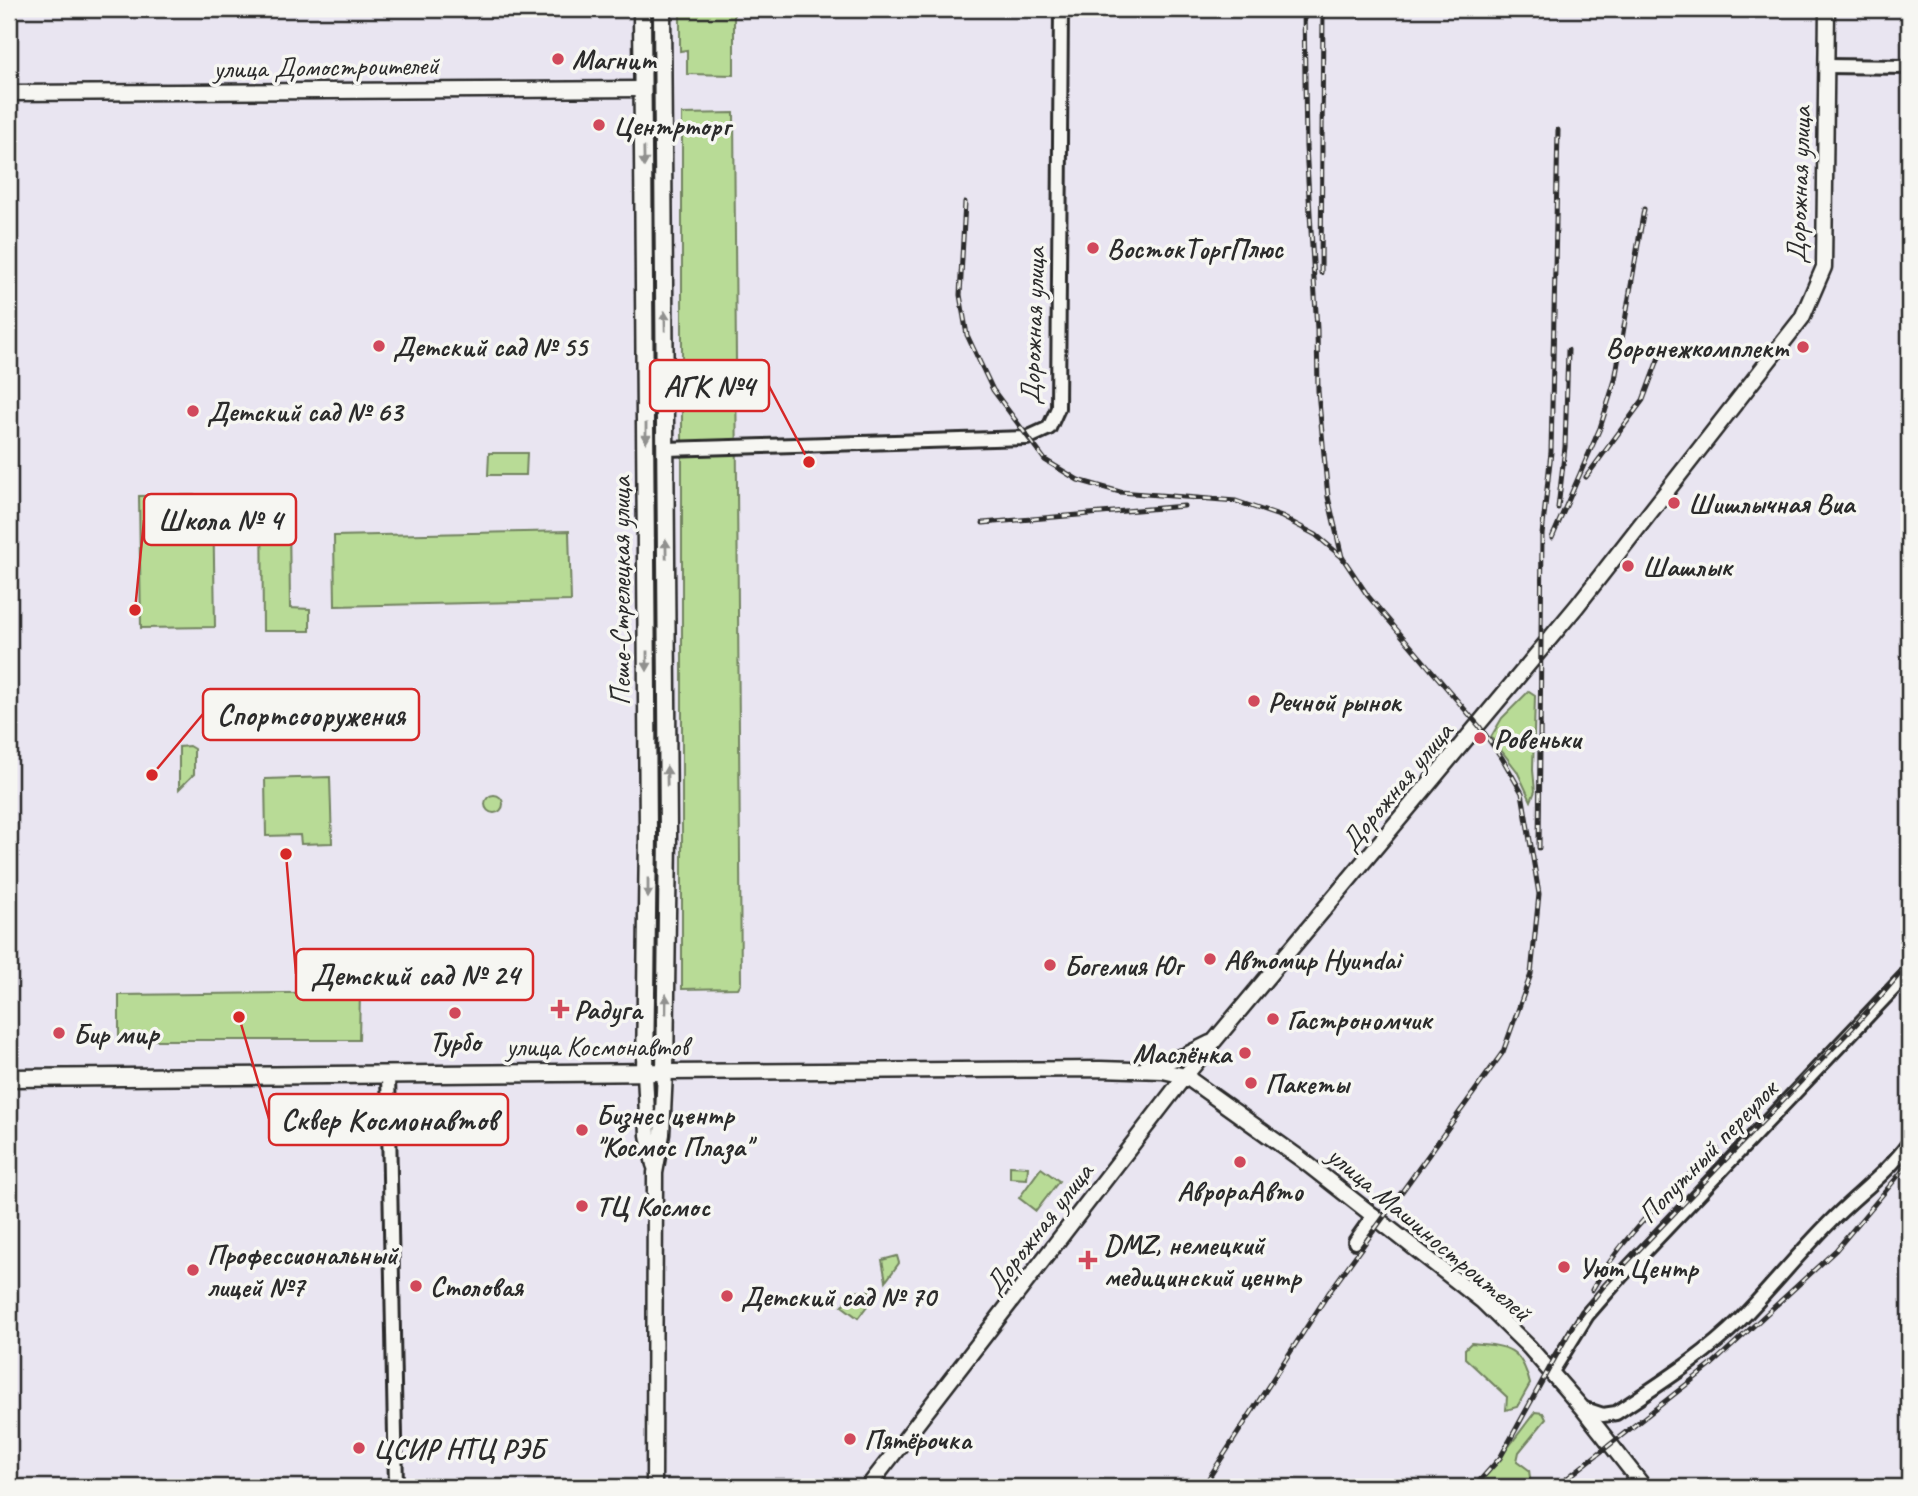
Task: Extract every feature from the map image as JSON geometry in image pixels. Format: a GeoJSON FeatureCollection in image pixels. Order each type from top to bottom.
{"type":"FeatureCollection","features":[{"type":"Feature","properties":{"kind":"main road","name":"Пеше-Стрелецкая улица"},"geometry":{"type":"LineString","coordinates":[[642,9],[648,834],[645,1073]]}},
{"type":"Feature","properties":{"kind":"main road","name":"Пеше-Стрелецкая улица"},"geometry":{"type":"LineString","coordinates":[[662,9],[666,449],[665,1072]]}},
{"type":"Feature","properties":{"kind":"main road","name":"улица Космонавтов"},"geometry":{"type":"LineString","coordinates":[[9,1078],[665,1072]]}},
{"type":"Feature","properties":{"kind":"street","name":"Дорожная улица"},"geometry":{"type":"LineString","coordinates":[[666,449],[1027,438],[1049,428],[1058,408],[1061,9]]}},
{"type":"Feature","properties":{"kind":"street","name":"Дорожная улица"},"geometry":{"type":"LineString","coordinates":[[868,1487],[1185,1076],[1577,606],[1801,318],[1824,267],[1827,9]]}},
{"type":"Feature","properties":{"kind":"street","name":"Дорожная улица"},"geometry":{"type":"LineString","coordinates":[[1826,66],[1909,67]]}},
{"type":"Feature","properties":{"kind":"street","name":"улица Домостроителей"},"geometry":{"type":"LineString","coordinates":[[9,93],[643,89]]}},
{"type":"Feature","properties":{"kind":"street","name":"Попутный переулок"},"geometry":{"type":"LineString","coordinates":[[1551,1373],[1587,1315],[1621,1276],[1909,972]]}},
{"type":"Feature","properties":{"kind":"street"},"geometry":{"type":"LineString","coordinates":[[1134,1069],[1184,1056],[1217,1039]]}},
{"type":"Feature","properties":{"kind":"street","name":"улица Космонавтов"},"geometry":{"type":"LineString","coordinates":[[665,1072],[1134,1069],[1185,1076]]}},
{"type":"Feature","properties":{"kind":"street","name":"Пеше-Стрелецкая улица"},"geometry":{"type":"LineString","coordinates":[[654,1487],[655,1173],[662,1134],[665,1072]]}},
{"type":"Feature","properties":{"kind":"street"},"geometry":{"type":"LineString","coordinates":[[388,1073],[396,1487]]}},
{"type":"Feature","properties":{"kind":"street","name":"Пеше-Стрелецкая улица"},"geometry":{"type":"LineString","coordinates":[[645,1073],[648,1135],[655,1173]]}},
{"type":"Feature","properties":{"kind":"street","name":"улица Машиностроителей"},"geometry":{"type":"LineString","coordinates":[[1185,1076],[1374,1215],[1482,1301],[1582,1408],[1644,1487]]}},
{"type":"Feature","properties":{"kind":"street"},"geometry":{"type":"LineString","coordinates":[[1582,1408],[1603,1415],[1616,1413],[1691,1362],[1738,1322],[1852,1199],[1885,1173],[1909,1143]]}},
{"type":"Feature","properties":{"kind":"street"},"geometry":{"type":"LineString","coordinates":[[1355,1242],[1374,1215]]}},
{"type":"Feature","properties":{"kind":"green space"},"geometry":{"type":"Polygon","coordinates":[[[680,9],[734,9],[734,75],[687,74],[687,50],[680,51],[680,9]]]}},
{"type":"Feature","properties":{"kind":"green space"},"geometry":{"type":"Polygon","coordinates":[[[734,113],[741,983],[738,988],[682,989],[682,114],[734,113]]]}},
{"type":"Feature","properties":{"kind":"green space"},"geometry":{"type":"Polygon","coordinates":[[[489,453],[527,453],[526,475],[488,475],[489,453]]]}},
{"type":"Feature","properties":{"kind":"green space"},"geometry":{"type":"Polygon","coordinates":[[[213,495],[215,627],[141,628],[139,496],[213,495]]]}},
{"type":"Feature","properties":{"kind":"green space"},"geometry":{"type":"Polygon","coordinates":[[[262,495],[289,512],[290,608],[310,609],[310,631],[263,631],[262,495]]]}},
{"type":"Feature","properties":{"kind":"green space"},"geometry":{"type":"Polygon","coordinates":[[[569,531],[571,601],[335,606],[334,536],[569,531]]]}},
{"type":"Feature","properties":{"kind":"green space"},"geometry":{"type":"Polygon","coordinates":[[[1529,691],[1535,695],[1535,791],[1531,801],[1517,771],[1491,737],[1502,718],[1529,691]]]}},
{"type":"Feature","properties":{"kind":"green space"},"geometry":{"type":"Polygon","coordinates":[[[189,746],[194,749],[194,774],[179,789],[179,747],[189,746]]]}},
{"type":"Feature","properties":{"kind":"green space"},"geometry":{"type":"Polygon","coordinates":[[[330,777],[332,843],[301,844],[300,835],[266,836],[265,779],[330,777]]]}},
{"type":"Feature","properties":{"kind":"green space"},"geometry":{"type":"Polygon","coordinates":[[[490,795],[498,795],[503,804],[501,811],[490,813],[485,808],[485,800],[490,795]]]}},
{"type":"Feature","properties":{"kind":"green space"},"geometry":{"type":"Polygon","coordinates":[[[360,992],[359,1040],[119,1040],[119,995],[360,992]]]}},
{"type":"Feature","properties":{"kind":"green space"},"geometry":{"type":"Polygon","coordinates":[[[1010,1166],[1028,1167],[1027,1179],[1010,1178],[1010,1166]]]}},
{"type":"Feature","properties":{"kind":"green space"},"geometry":{"type":"Polygon","coordinates":[[[1041,1168],[1059,1181],[1036,1211],[1019,1198],[1041,1168]]]}},
{"type":"Feature","properties":{"kind":"green space"},"geometry":{"type":"Polygon","coordinates":[[[897,1256],[899,1263],[886,1281],[882,1260],[897,1256]]]}},
{"type":"Feature","properties":{"kind":"green space"},"geometry":{"type":"Polygon","coordinates":[[[879,1290],[858,1318],[842,1306],[853,1292],[879,1290]]]}},
{"type":"Feature","properties":{"kind":"green space"},"geometry":{"type":"Polygon","coordinates":[[[1471,1343],[1503,1347],[1517,1355],[1530,1384],[1517,1407],[1506,1410],[1507,1397],[1465,1358],[1465,1349],[1471,1343]]]}},
{"type":"Feature","properties":{"kind":"green space"},"geometry":{"type":"Polygon","coordinates":[[[1535,1412],[1543,1413],[1546,1419],[1519,1452],[1517,1461],[1529,1470],[1531,1485],[1472,1487],[1500,1458],[1535,1412]]]}},
{"type":"Feature","properties":{"kind":"railway"},"geometry":{"type":"LineString","coordinates":[[1304,9],[1306,147],[1318,391],[1328,497],[1342,557]]}},
{"type":"Feature","properties":{"kind":"railway"},"geometry":{"type":"LineString","coordinates":[[1321,273],[1323,9]]}},
{"type":"Feature","properties":{"kind":"railway"},"geometry":{"type":"LineString","coordinates":[[1539,848],[1542,535],[1551,452],[1558,130]]}},
{"type":"Feature","properties":{"kind":"railway"},"geometry":{"type":"LineString","coordinates":[[965,202],[960,295],[967,335],[993,390],[1045,460],[1078,480],[1120,492],[1236,501],[1282,517],[1316,535],[1342,557],[1368,596],[1479,726],[1522,793],[1539,894],[1531,974],[1503,1052],[1328,1294],[1203,1487]]}},
{"type":"Feature","properties":{"kind":"railway"},"geometry":{"type":"LineString","coordinates":[[1552,538],[1600,428],[1615,380],[1644,209]]}},
{"type":"Feature","properties":{"kind":"railway"},"geometry":{"type":"LineString","coordinates":[[1586,477],[1643,400],[1662,349]]}},
{"type":"Feature","properties":{"kind":"railway"},"geometry":{"type":"LineString","coordinates":[[1558,508],[1565,447],[1568,350]]}},
{"type":"Feature","properties":{"kind":"railway"},"geometry":{"type":"LineString","coordinates":[[983,523],[1184,506]]}},
{"type":"Feature","properties":{"kind":"railway"},"geometry":{"type":"LineString","coordinates":[[1474,1487],[1500,1458],[1573,1325],[1603,1287],[1858,1022],[1909,963]]}},
{"type":"Feature","properties":{"kind":"railway"},"geometry":{"type":"LineString","coordinates":[[1592,1290],[1633,1232],[1665,1197],[1717,1149]]}},
{"type":"Feature","properties":{"kind":"railway"},"geometry":{"type":"LineString","coordinates":[[1556,1487],[1710,1366],[1836,1250],[1909,1163]]}},
{"type":"Feature","properties":{"kind":"place","name":"Магнит"},"geometry":{"type":"Point","coordinates":[558,59]}},
{"type":"Feature","properties":{"kind":"place","name":"Центрторг"},"geometry":{"type":"Point","coordinates":[599,125]}},
{"type":"Feature","properties":{"kind":"place","name":"ВостокТоргПлюс"},"geometry":{"type":"Point","coordinates":[1093,248]}},
{"type":"Feature","properties":{"kind":"place","name":"Детский сад № 55"},"geometry":{"type":"Point","coordinates":[379,346]}},
{"type":"Feature","properties":{"kind":"place","name":"Воронежкомплект"},"geometry":{"type":"Point","coordinates":[1803,347]}},
{"type":"Feature","properties":{"kind":"place","name":"Детский сад № 63"},"geometry":{"type":"Point","coordinates":[193,411]}},
{"type":"Feature","properties":{"kind":"place","name":"АГК №4"},"geometry":{"type":"Point","coordinates":[809,462]}},
{"type":"Feature","properties":{"kind":"place","name":"Шишлычная Виа"},"geometry":{"type":"Point","coordinates":[1674,503]}},
{"type":"Feature","properties":{"kind":"place","name":"Шашлык"},"geometry":{"type":"Point","coordinates":[1628,566]}},
{"type":"Feature","properties":{"kind":"place","name":"Школа № 4"},"geometry":{"type":"Point","coordinates":[135,610]}},
{"type":"Feature","properties":{"kind":"place","name":"Речной рынок"},"geometry":{"type":"Point","coordinates":[1254,701]}},
{"type":"Feature","properties":{"kind":"place","name":"Ровеньки"},"geometry":{"type":"Point","coordinates":[1480,738]}},
{"type":"Feature","properties":{"kind":"place","name":"Спортсооружения"},"geometry":{"type":"Point","coordinates":[152,775]}},
{"type":"Feature","properties":{"kind":"place","name":"Детский сад № 24"},"geometry":{"type":"Point","coordinates":[286,854]}},
{"type":"Feature","properties":{"kind":"place","name":"Автомир Hyundai"},"geometry":{"type":"Point","coordinates":[1210,959]}},
{"type":"Feature","properties":{"kind":"place","name":"Богемия Юг"},"geometry":{"type":"Point","coordinates":[1050,965]}},
{"type":"Feature","properties":{"kind":"place","name":"Радуга"},"geometry":{"type":"Point","coordinates":[560,1009]}},
{"type":"Feature","properties":{"kind":"place","name":"Турбо"},"geometry":{"type":"Point","coordinates":[455,1013]}},
{"type":"Feature","properties":{"kind":"place","name":"Сквер Космонавтов"},"geometry":{"type":"Point","coordinates":[239,1017]}},
{"type":"Feature","properties":{"kind":"place","name":"Гастрономчик"},"geometry":{"type":"Point","coordinates":[1273,1019]}},
{"type":"Feature","properties":{"kind":"place","name":"Бир мир"},"geometry":{"type":"Point","coordinates":[59,1033]}},
{"type":"Feature","properties":{"kind":"place","name":"Маслёнка"},"geometry":{"type":"Point","coordinates":[1245,1053]}},
{"type":"Feature","properties":{"kind":"place","name":"Пакеты"},"geometry":{"type":"Point","coordinates":[1251,1083]}},
{"type":"Feature","properties":{"kind":"place","name":"Бизнес центр \"Космос Плаза\""},"geometry":{"type":"Point","coordinates":[582,1130]}},
{"type":"Feature","properties":{"kind":"place","name":"АврораАвто"},"geometry":{"type":"Point","coordinates":[1240,1162]}},
{"type":"Feature","properties":{"kind":"place","name":"ТЦ Космос"},"geometry":{"type":"Point","coordinates":[582,1206]}},
{"type":"Feature","properties":{"kind":"place","name":"DMZ, немецкий медицинский центр"},"geometry":{"type":"Point","coordinates":[1088,1260]}},
{"type":"Feature","properties":{"kind":"place","name":"Уют Центр"},"geometry":{"type":"Point","coordinates":[1564,1267]}},
{"type":"Feature","properties":{"kind":"place","name":"Профессиональный лицей №7"},"geometry":{"type":"Point","coordinates":[193,1270]}},
{"type":"Feature","properties":{"kind":"place","name":"Столовая"},"geometry":{"type":"Point","coordinates":[416,1286]}},
{"type":"Feature","properties":{"kind":"place","name":"Детский сад № 70"},"geometry":{"type":"Point","coordinates":[727,1296]}},
{"type":"Feature","properties":{"kind":"place","name":"Пятёрочка"},"geometry":{"type":"Point","coordinates":[850,1439]}},
{"type":"Feature","properties":{"kind":"place","name":"ЦСИР НТЦ РЭБ"},"geometry":{"type":"Point","coordinates":[359,1448]}}]}
